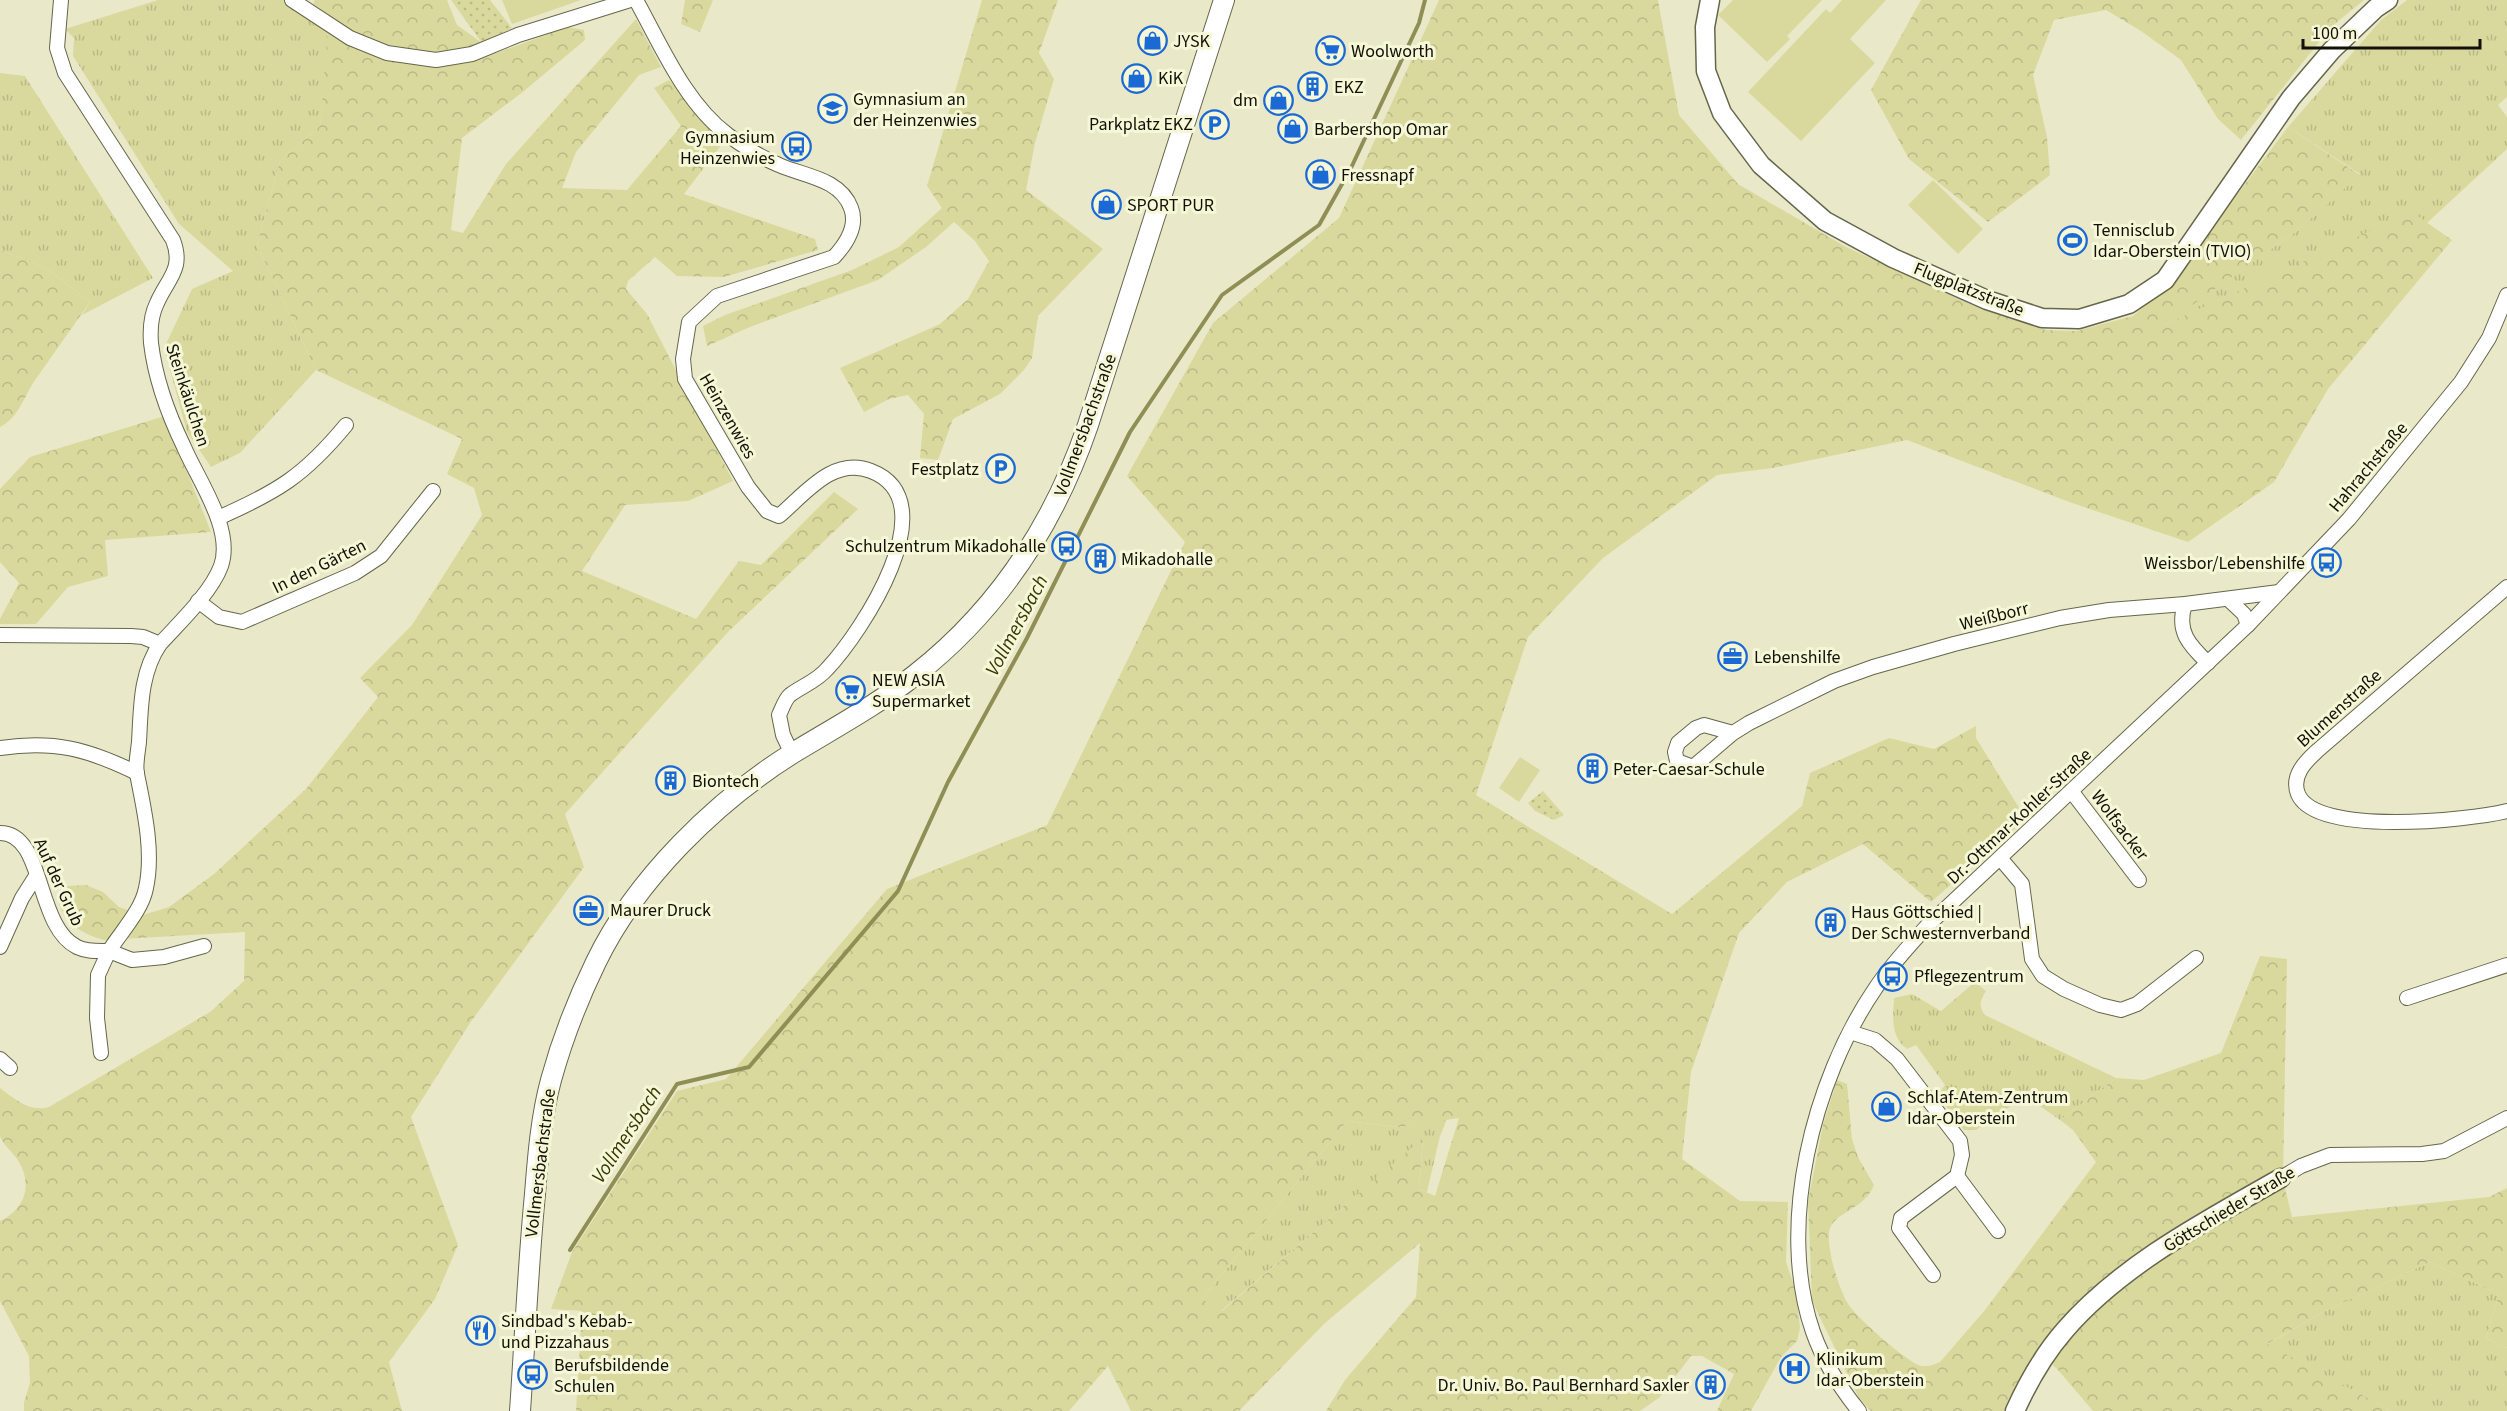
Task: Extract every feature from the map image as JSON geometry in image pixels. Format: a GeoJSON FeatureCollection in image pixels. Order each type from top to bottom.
{"type":"FeatureCollection","features":[{"type":"Feature","properties":{"kind":"main road","name":"Vollmersbachstraße"},"geometry":{"type":"LineString","coordinates":[[520,1411],[530,1244],[540,1140],[550,1082],[568,1026],[597,960],[626,912],[677,847],[730,798],[792,754],[879,702],[917,674],[959,636],[995,597],[1043,528],[1074,467],[1224,0]]}},
{"type":"Feature","properties":{"kind":"street","name":"Steinkäulchen"},"geometry":{"type":"LineString","coordinates":[[61,0],[57,48],[65,74],[173,240],[176,250],[175,270],[153,312],[151,326],[153,357],[183,446],[218,519],[224,537],[224,557],[213,581],[153,654],[145,676],[136,773]]}},
{"type":"Feature","properties":{"kind":"street"},"geometry":{"type":"LineString","coordinates":[[292,0],[350,38],[387,53],[436,60],[472,54],[518,35],[630,0]]}},
{"type":"Feature","properties":{"kind":"street","name":"Heinzenwies"},"geometry":{"type":"LineString","coordinates":[[636,0],[676,76],[695,102],[727,134],[779,165],[820,179],[842,194],[851,208],[853,219],[847,243],[834,257],[717,296],[689,322],[682,359],[685,379],[748,487],[767,511],[779,516],[828,474],[846,468],[865,469],[884,478],[896,491],[902,506],[902,535],[893,563],[871,612],[827,670],[808,685],[788,696],[778,715],[783,735],[792,754]]}},
{"type":"Feature","properties":{"kind":"street","name":"Flugplatzstraße"},"geometry":{"type":"LineString","coordinates":[[1710,0],[1705,27],[1706,71],[1722,113],[1761,165],[1825,221],[1893,258],[1987,300],[2042,318],[2079,319],[2129,304],[2165,280],[2291,98],[2332,50],[2376,8],[2388,0]]}},
{"type":"Feature","properties":{"kind":"street","name":"Hahrachstraße"},"geometry":{"type":"LineString","coordinates":[[2230,642],[2349,519],[2461,382],[2489,338],[2507,295]]}},
{"type":"Feature","properties":{"kind":"street"},"geometry":{"type":"LineString","coordinates":[[218,519],[280,489],[318,457],[346,425]]}},
{"type":"Feature","properties":{"kind":"street","name":"In den Gärten"},"geometry":{"type":"LineString","coordinates":[[198,600],[219,617],[242,622],[355,573],[381,556],[433,491]]}},
{"type":"Feature","properties":{"kind":"street","name":"Blumenstraße"},"geometry":{"type":"LineString","coordinates":[[2507,586],[2317,751],[2301,768],[2296,783],[2299,796],[2307,807],[2323,814],[2360,819],[2392,822],[2446,821],[2507,811]]}},
{"type":"Feature","properties":{"kind":"street","name":"Weißborr"},"geometry":{"type":"LineString","coordinates":[[1733,733],[1834,681],[1954,644],[2060,618],[2109,610],[2185,604],[2279,592]]}},
{"type":"Feature","properties":{"kind":"street"},"geometry":{"type":"LineString","coordinates":[[2228,598],[2244,614],[2248,625]]}},
{"type":"Feature","properties":{"kind":"street"},"geometry":{"type":"LineString","coordinates":[[2185,604],[2181,626],[2184,638],[2208,663]]}},
{"type":"Feature","properties":{"kind":"street"},"geometry":{"type":"LineString","coordinates":[[0,634],[131,636],[151,640],[160,645]]}},
{"type":"Feature","properties":{"kind":"street","name":"Dr.-Ottmar-Kohler-Straße"},"geometry":{"type":"LineString","coordinates":[[1859,1411],[1839,1382],[1814,1334],[1804,1292],[1800,1232],[1802,1193],[1816,1119],[1835,1062],[1874,989],[1907,948],[2230,642]]}},
{"type":"Feature","properties":{"kind":"street"},"geometry":{"type":"LineString","coordinates":[[0,748],[20,745],[62,746],[84,750],[136,773],[142,791],[148,852],[146,889],[141,903],[109,951],[98,975],[97,1018],[101,1053]]}},
{"type":"Feature","properties":{"kind":"street","name":"Wolfsacker"},"geometry":{"type":"LineString","coordinates":[[2072,792],[2139,880]]}},
{"type":"Feature","properties":{"kind":"street","name":"Auf der Grub"},"geometry":{"type":"LineString","coordinates":[[0,833],[12,835],[25,845],[53,920],[67,941],[79,948],[109,951]]}},
{"type":"Feature","properties":{"kind":"street"},"geometry":{"type":"LineString","coordinates":[[2001,858],[2022,884],[2032,959],[2043,976],[2064,989],[2100,1005],[2121,1010],[2137,1004],[2196,958]]}},
{"type":"Feature","properties":{"kind":"street"},"geometry":{"type":"LineString","coordinates":[[0,947],[22,898],[36,876]]}},
{"type":"Feature","properties":{"kind":"street"},"geometry":{"type":"LineString","coordinates":[[109,951],[132,960],[164,957],[204,946]]}},
{"type":"Feature","properties":{"kind":"street"},"geometry":{"type":"LineString","coordinates":[[2407,998],[2507,965]]}},
{"type":"Feature","properties":{"kind":"street"},"geometry":{"type":"LineString","coordinates":[[1850,1032],[1875,1040],[1897,1059],[1960,1141],[1962,1155],[1957,1176],[1901,1218],[1899,1228],[1933,1275]]}},
{"type":"Feature","properties":{"kind":"street","name":"Göttschieder Straße"},"geometry":{"type":"LineString","coordinates":[[2014,1411],[2052,1346],[2066,1329],[2103,1293],[2189,1232],[2301,1166],[2330,1155],[2422,1154],[2444,1151],[2507,1118]]}},
{"type":"Feature","properties":{"kind":"street"},"geometry":{"type":"LineString","coordinates":[[1957,1176],[1998,1231]]}},
{"type":"Feature","properties":{"kind":"green space"},"geometry":{"type":"Polygon","coordinates":[[[158,0],[284,0],[329,32],[320,126],[280,161],[257,245],[316,370],[240,453],[211,467],[187,432],[164,348],[192,289],[233,271],[179,224],[73,56],[74,38],[65,29],[158,0]]]}},
{"type":"Feature","properties":{"kind":"green space"},"geometry":{"type":"Polygon","coordinates":[[[315,0],[447,0],[457,25],[496,53],[568,27],[584,30],[585,40],[524,91],[462,138],[451,230],[463,233],[506,164],[636,19],[661,67],[639,75],[576,152],[562,188],[627,190],[681,126],[654,88],[669,80],[725,140],[684,194],[815,239],[818,250],[724,277],[677,276],[655,257],[628,281],[626,289],[647,314],[733,481],[688,501],[625,505],[582,571],[696,619],[739,561],[761,565],[834,492],[858,509],[728,632],[565,814],[584,867],[470,1023],[411,1117],[458,1245],[435,1299],[389,1362],[402,1411],[24,1411],[24,1402],[30,1383],[29,1356],[0,1301],[0,1221],[15,1211],[20,1204],[24,1196],[25,1180],[19,1162],[0,1136],[0,1088],[17,1101],[29,1106],[49,1107],[210,1012],[244,981],[245,932],[104,940],[80,930],[68,920],[63,913],[58,896],[68,886],[86,885],[103,892],[119,907],[143,915],[169,907],[214,874],[306,789],[378,697],[360,678],[412,625],[482,515],[474,488],[447,474],[462,439],[316,370],[257,245],[280,161],[320,126],[329,15],[313,4],[315,0]]]}},
{"type":"Feature","properties":{"kind":"green space"},"geometry":{"type":"Polygon","coordinates":[[[451,0],[490,0],[512,28],[482,43],[451,0]]]}},
{"type":"Feature","properties":{"kind":"green space"},"geometry":{"type":"Polygon","coordinates":[[[502,0],[581,0],[512,24],[502,0]]]}},
{"type":"Feature","properties":{"kind":"green space"},"geometry":{"type":"Polygon","coordinates":[[[685,0],[713,0],[700,32],[681,24],[685,0]]]}},
{"type":"Feature","properties":{"kind":"green space"},"geometry":{"type":"Polygon","coordinates":[[[982,0],[1058,0],[1039,53],[1054,79],[1035,143],[1026,190],[1103,249],[1038,316],[1032,358],[1024,370],[1000,394],[953,419],[938,460],[920,458],[924,414],[908,395],[889,399],[864,412],[840,368],[940,324],[968,299],[989,261],[975,241],[954,222],[926,247],[878,280],[750,327],[707,346],[703,326],[725,315],[852,270],[899,247],[942,208],[927,186],[982,0]]]}},
{"type":"Feature","properties":{"kind":"green space"},"geometry":{"type":"Polygon","coordinates":[[[1439,0],[1658,0],[1679,115],[1738,184],[1846,247],[1981,309],[2046,330],[2076,331],[2133,316],[2169,285],[2288,127],[2360,175],[2298,230],[2164,325],[2412,212],[2452,240],[2328,389],[2274,482],[2188,542],[2072,503],[1907,440],[1773,468],[1717,475],[1603,558],[1528,637],[1476,795],[1672,914],[1802,806],[1810,773],[1889,738],[1934,749],[1976,726],[1976,738],[2026,819],[1931,902],[1863,844],[1787,882],[1739,933],[1691,1072],[1682,1159],[1740,1201],[1788,1202],[1786,1262],[1796,1291],[1800,1328],[1797,1341],[1781,1357],[1751,1411],[1717,1411],[1734,1374],[1702,1356],[1691,1356],[1660,1397],[1640,1411],[1326,1411],[1345,1380],[1416,1297],[1420,1243],[1325,1323],[1239,1411],[1131,1411],[1108,1366],[1069,1411],[576,1411],[582,1311],[551,1309],[572,1252],[677,1091],[726,1079],[887,889],[1047,825],[1185,542],[1127,476],[1213,323],[1339,218],[1439,0]],[[1459,1118],[1398,1127],[1347,1121],[1202,1299],[1222,1311],[1423,1138],[1419,1189],[1435,1196],[1459,1118]]]}},
{"type":"Feature","properties":{"kind":"green space"},"geometry":{"type":"Polygon","coordinates":[[[1733,0],[1822,0],[1787,36],[1790,39],[1767,62],[1718,15],[1733,0]]]}},
{"type":"Feature","properties":{"kind":"green space"},"geometry":{"type":"Polygon","coordinates":[[[1842,0],[1886,0],[1850,39],[1875,63],[1801,141],[1748,92],[1826,9],[1830,13],[1842,0]]]}},
{"type":"Feature","properties":{"kind":"green space"},"geometry":{"type":"Polygon","coordinates":[[[1921,0],[2364,0],[2331,27],[2241,140],[2218,119],[2181,60],[2141,31],[2106,10],[2054,20],[2033,75],[2047,137],[2050,175],[1988,222],[1909,159],[1871,90],[1921,0]]]}},
{"type":"Feature","properties":{"kind":"green space"},"geometry":{"type":"Polygon","coordinates":[[[2407,0],[2507,0],[2507,97],[2498,105],[2507,117],[2507,149],[2427,223],[2412,213],[2160,327],[2298,230],[2360,174],[2288,127],[2381,20],[2407,0]]]}},
{"type":"Feature","properties":{"kind":"green space"},"geometry":{"type":"Polygon","coordinates":[[[0,73],[25,76],[153,278],[82,315],[90,302],[46,268],[0,250],[0,73]]]}},
{"type":"Feature","properties":{"kind":"green space"},"geometry":{"type":"Polygon","coordinates":[[[1933,180],[1983,229],[1958,254],[1908,205],[1933,180]]]}},
{"type":"Feature","properties":{"kind":"green space"},"geometry":{"type":"Polygon","coordinates":[[[0,250],[46,268],[90,302],[33,383],[16,414],[0,427],[0,250]]]}},
{"type":"Feature","properties":{"kind":"green space"},"geometry":{"type":"Polygon","coordinates":[[[165,416],[211,532],[105,540],[108,576],[68,587],[36,624],[0,624],[0,619],[19,583],[0,562],[0,489],[30,457],[165,416]]]}},
{"type":"Feature","properties":{"kind":"green space"},"geometry":{"type":"Polygon","coordinates":[[[1520,757],[1540,770],[1519,802],[1499,788],[1520,757]]]}},
{"type":"Feature","properties":{"kind":"green space"},"geometry":{"type":"Polygon","coordinates":[[[1543,791],[1564,815],[1554,820],[1535,811],[1528,803],[1543,791]]]}},
{"type":"Feature","properties":{"kind":"green space"},"geometry":{"type":"Polygon","coordinates":[[[2260,956],[2287,959],[2283,1180],[2292,1217],[2489,1197],[2507,1188],[2507,1348],[2486,1338],[2499,1294],[2430,1262],[2329,1309],[2267,1344],[2392,1411],[2093,1411],[2058,1370],[2037,1350],[2006,1411],[1871,1411],[1859,1398],[1812,1301],[1808,1201],[1823,1125],[1837,1080],[1847,1084],[1852,1139],[1858,1157],[1874,1185],[1863,1201],[1841,1215],[1831,1226],[1830,1250],[1839,1283],[1851,1308],[1883,1339],[1918,1365],[1932,1365],[1940,1362],[1985,1310],[2096,1162],[2073,1130],[2060,1120],[2116,1078],[2144,1080],[2221,1053],[2260,956]]]}},
{"type":"Feature","properties":{"kind":"green space"},"geometry":{"type":"Polygon","coordinates":[[[1975,982],[1986,991],[1981,1003],[1981,1009],[1985,1015],[2116,1078],[2060,1120],[2025,1096],[1976,1130],[1964,1130],[1938,1095],[1945,1085],[1916,1045],[1907,1049],[1898,1038],[1894,1026],[1894,998],[1912,994],[1941,1011],[1975,982]]]}},
{"type":"Feature","properties":{"kind":"green space"},"geometry":{"type":"Polygon","coordinates":[[[1447,1119],[1440,1136],[1427,1192],[1419,1189],[1423,1139],[1221,1311],[1202,1299],[1347,1121],[1398,1127],[1447,1119]]]}},
{"type":"Feature","properties":{"kind":"green space"},"geometry":{"type":"Polygon","coordinates":[[[2430,1262],[2499,1294],[2486,1338],[2507,1348],[2507,1411],[2392,1411],[2266,1345],[2329,1309],[2430,1262]]]}},
{"type":"Feature","properties":{"kind":"waterway","name":"Vollmersbach"},"geometry":{"type":"LineString","coordinates":[[570,1250],[677,1084],[749,1067],[898,891],[948,782],[1027,638],[1130,432],[1222,295],[1319,225],[1351,168],[1419,23],[1425,0]]}},
{"type":"Feature","properties":{"kind":"place","name":"JYSK"},"geometry":{"type":"Point","coordinates":[1152,41]}},
{"type":"Feature","properties":{"kind":"place","name":"Woolworth"},"geometry":{"type":"Point","coordinates":[1330,51]}},
{"type":"Feature","properties":{"kind":"place","name":"KiK"},"geometry":{"type":"Point","coordinates":[1137,78]}},
{"type":"Feature","properties":{"kind":"place","name":"EKZ"},"geometry":{"type":"Point","coordinates":[1313,87]}},
{"type":"Feature","properties":{"kind":"place","name":"dm"},"geometry":{"type":"Point","coordinates":[1279,100]}},
{"type":"Feature","properties":{"kind":"place","name":"Gymnasium an der Heinzenwies"},"geometry":{"type":"Point","coordinates":[832,109]}},
{"type":"Feature","properties":{"kind":"place","name":"Parkplatz EKZ"},"geometry":{"type":"Point","coordinates":[1214,124]}},
{"type":"Feature","properties":{"kind":"place","name":"Barbershop Omar"},"geometry":{"type":"Point","coordinates":[1293,129]}},
{"type":"Feature","properties":{"kind":"place","name":"Gymnasium Heinzenwies"},"geometry":{"type":"Point","coordinates":[796,147]}},
{"type":"Feature","properties":{"kind":"place","name":"Fressnapf"},"geometry":{"type":"Point","coordinates":[1320,175]}},
{"type":"Feature","properties":{"kind":"place","name":"SPORT PUR"},"geometry":{"type":"Point","coordinates":[1106,205]}},
{"type":"Feature","properties":{"kind":"place","name":"Tennisclub Idar-Oberstein (TVIO)"},"geometry":{"type":"Point","coordinates":[2072,240]}},
{"type":"Feature","properties":{"kind":"place","name":"Festplatz"},"geometry":{"type":"Point","coordinates":[1000,469]}},
{"type":"Feature","properties":{"kind":"place","name":"Schulzentrum Mikadohalle"},"geometry":{"type":"Point","coordinates":[1067,546]}},
{"type":"Feature","properties":{"kind":"place","name":"Mikadohalle"},"geometry":{"type":"Point","coordinates":[1100,559]}},
{"type":"Feature","properties":{"kind":"place","name":"Weissbor/Lebenshilfe"},"geometry":{"type":"Point","coordinates":[2326,563]}},
{"type":"Feature","properties":{"kind":"place","name":"Lebenshilfe"},"geometry":{"type":"Point","coordinates":[1733,657]}},
{"type":"Feature","properties":{"kind":"place","name":"NEW ASIA Supermarket"},"geometry":{"type":"Point","coordinates":[851,690]}},
{"type":"Feature","properties":{"kind":"place","name":"Peter-Caesar-Schule"},"geometry":{"type":"Point","coordinates":[1592,769]}},
{"type":"Feature","properties":{"kind":"place","name":"Biontech"},"geometry":{"type":"Point","coordinates":[671,781]}},
{"type":"Feature","properties":{"kind":"place","name":"Maurer Druck"},"geometry":{"type":"Point","coordinates":[589,910]}},
{"type":"Feature","properties":{"kind":"place","name":"Haus Göttschied | Der Schwesternverband"},"geometry":{"type":"Point","coordinates":[1830,922]}},
{"type":"Feature","properties":{"kind":"place","name":"Pflegezentrum"},"geometry":{"type":"Point","coordinates":[1893,976]}},
{"type":"Feature","properties":{"kind":"place","name":"Schlaf-Atem-Zentrum Idar-Oberstein"},"geometry":{"type":"Point","coordinates":[1886,1107]}},
{"type":"Feature","properties":{"kind":"place","name":"Sindbad's Kebab- und Pizzahaus"},"geometry":{"type":"Point","coordinates":[480,1331]}},
{"type":"Feature","properties":{"kind":"place","name":"Klinikum Idar-Oberstein"},"geometry":{"type":"Point","coordinates":[1795,1369]}},
{"type":"Feature","properties":{"kind":"place","name":"Berufsbildende Schulen"},"geometry":{"type":"Point","coordinates":[533,1375]}},
{"type":"Feature","properties":{"kind":"place","name":"Dr. Univ. Bo. Paul Bernhard Saxler"},"geometry":{"type":"Point","coordinates":[1710,1385]}}]}
